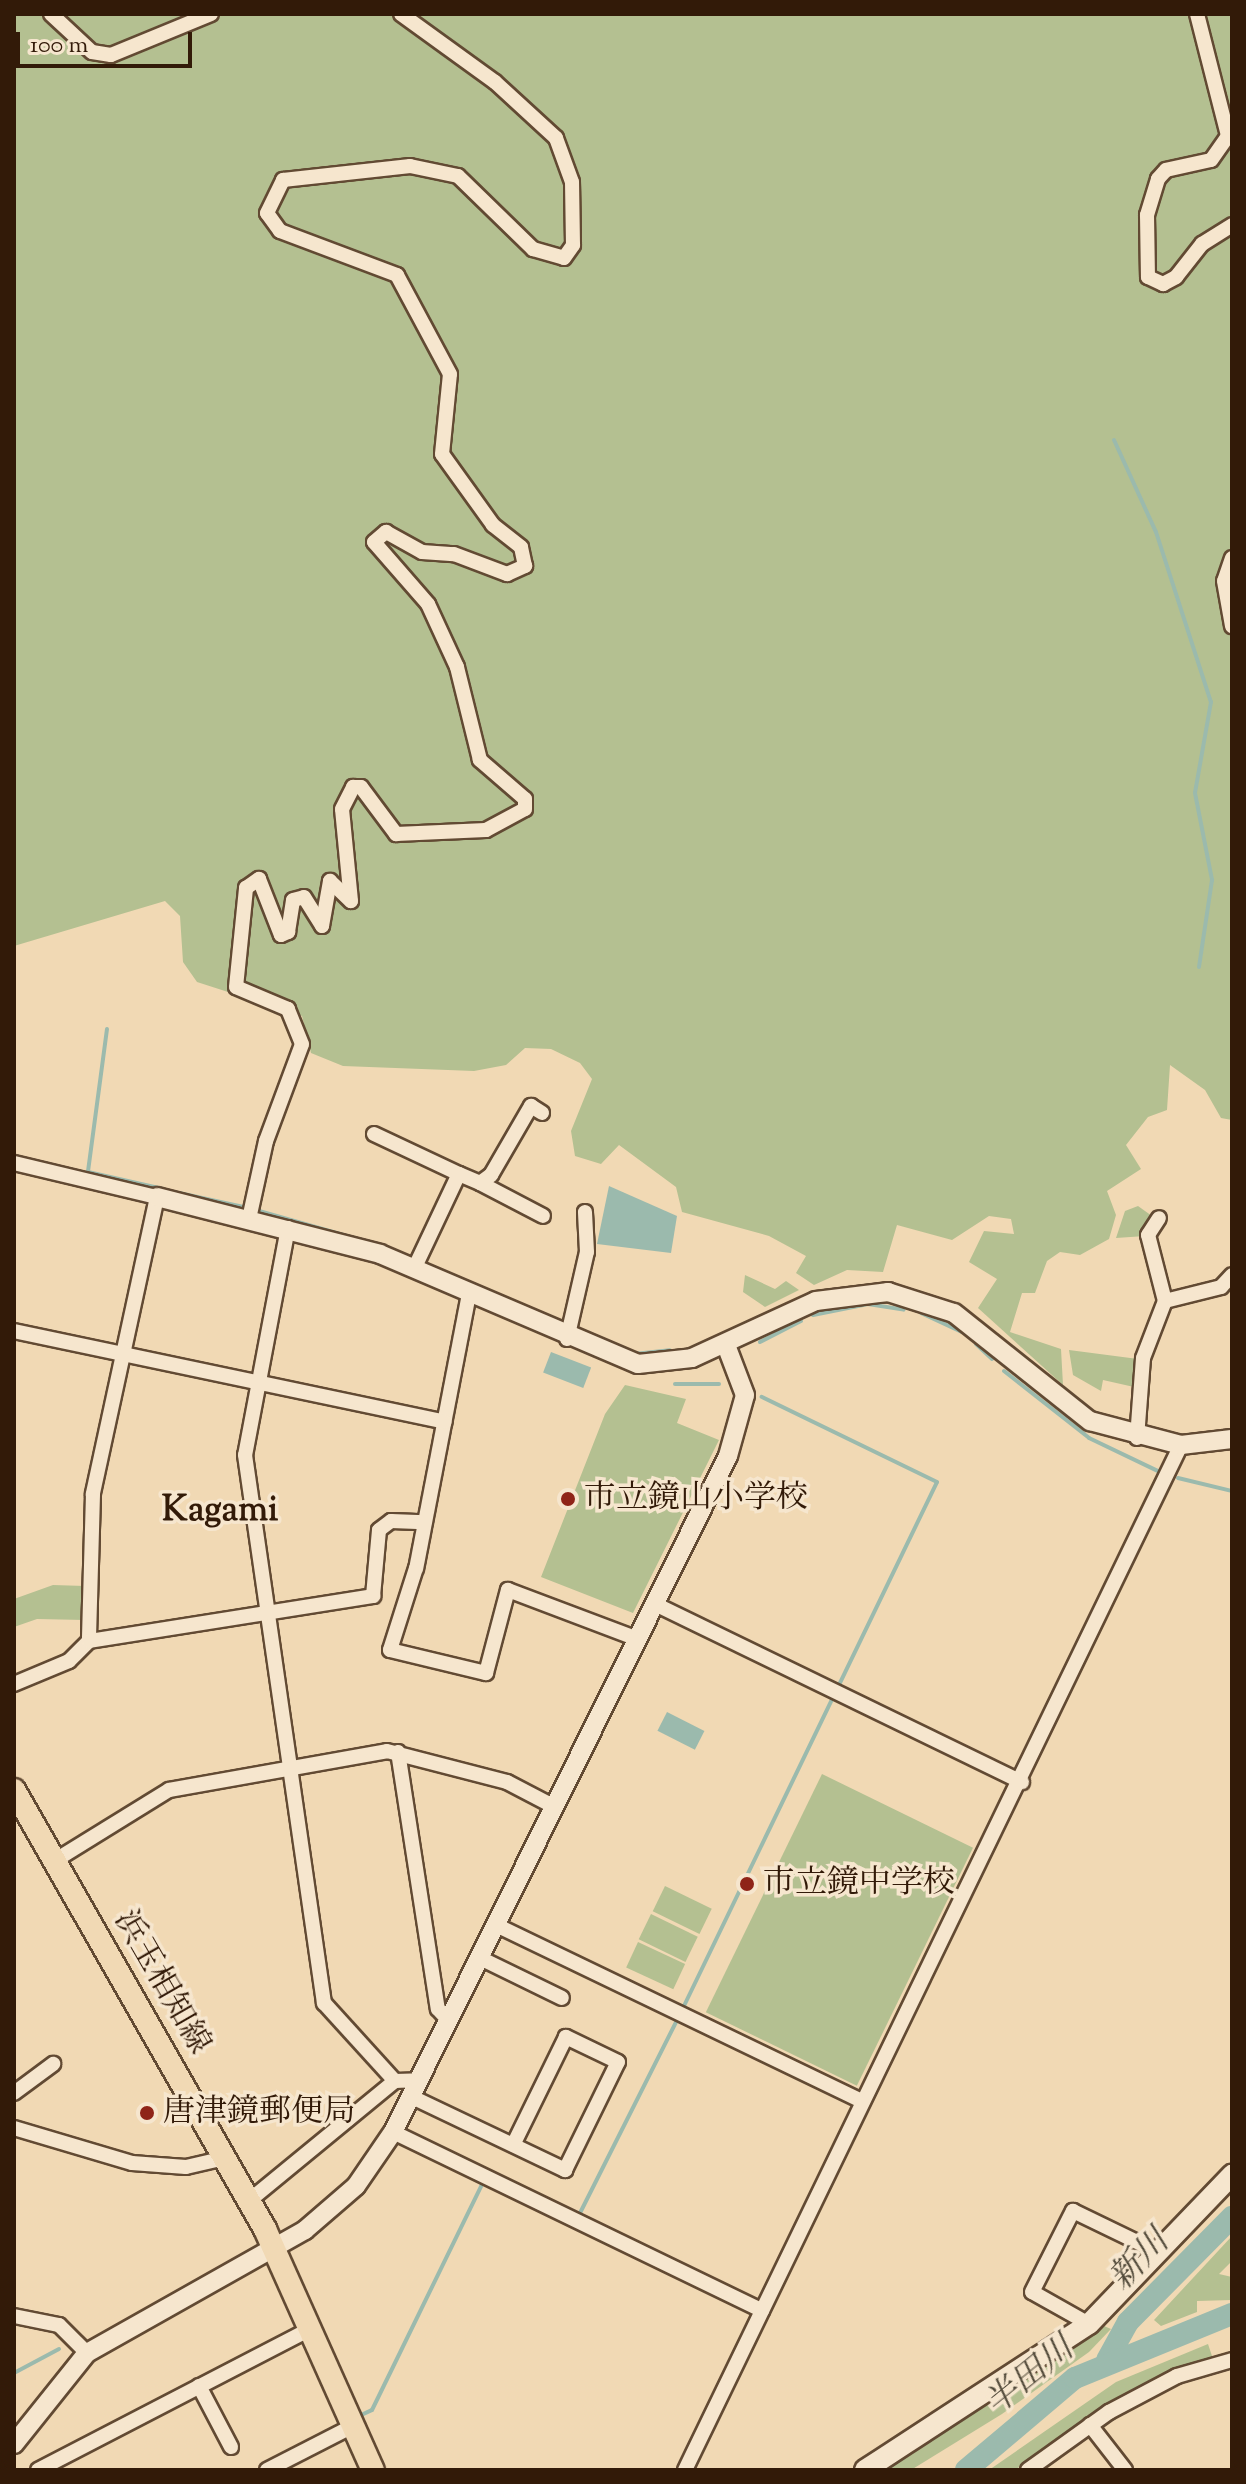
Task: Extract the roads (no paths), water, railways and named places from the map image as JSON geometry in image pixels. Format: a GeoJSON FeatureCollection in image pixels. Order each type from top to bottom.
{"type":"FeatureCollection","features":[{"type":"Feature","properties":{"kind":"main road","name":"浜玉相知線"},"geometry":{"type":"LineString","coordinates":[[14,1790],[250,2200],[275,2248],[373,2470]]}},
{"type":"Feature","properties":{"kind":"main road"},"geometry":{"type":"LineString","coordinates":[[865,2470],[1089,2324],[1232,2175]]}},
{"type":"Feature","properties":{"kind":"street"},"geometry":{"type":"LineString","coordinates":[[51,14],[92,52],[111,55],[211,14]]}},
{"type":"Feature","properties":{"kind":"street"},"geometry":{"type":"LineString","coordinates":[[249,1219],[266,1141],[302,1044],[288,1009],[236,987],[246,888],[259,879],[281,935],[288,932],[293,900],[304,897],[322,926],[330,881],[351,901],[342,809],[353,787],[361,787],[396,834],[486,830],[525,809],[525,799],[480,760],[457,667],[428,604],[374,542],[386,532],[422,552],[454,554],[507,574],[525,566],[521,547],[493,525],[442,454],[450,374],[397,275],[280,231],[267,213],[283,180],[410,166],[458,176],[533,249],[564,258],[573,245],[572,182],[556,138],[401,14]]}},
{"type":"Feature","properties":{"kind":"street"},"geometry":{"type":"LineString","coordinates":[[1197,14],[1228,136],[1211,160],[1166,170],[1158,179],[1147,215],[1148,277],[1163,284],[1176,277],[1210,236],[1232,225]]}},
{"type":"Feature","properties":{"kind":"street"},"geometry":{"type":"LineString","coordinates":[[1232,558],[1224,581],[1232,626]]}},
{"type":"Feature","properties":{"kind":"street"},"geometry":{"type":"LineString","coordinates":[[480,1183],[531,1106],[542,1113]]}},
{"type":"Feature","properties":{"kind":"street"},"geometry":{"type":"LineString","coordinates":[[374,1134],[543,1216]]}},
{"type":"Feature","properties":{"kind":"street"},"geometry":{"type":"LineString","coordinates":[[14,1163],[288,1228],[414,1269],[615,1359],[657,1365],[726,1345],[816,1301],[888,1292],[954,1313],[1058,1399],[1137,1438],[1181,1445],[1232,1439]]}},
{"type":"Feature","properties":{"kind":"street"},"geometry":{"type":"LineString","coordinates":[[414,1269],[459,1174]]}},
{"type":"Feature","properties":{"kind":"street"},"geometry":{"type":"LineString","coordinates":[[89,1641],[93,1494],[157,1197]]}},
{"type":"Feature","properties":{"kind":"street"},"geometry":{"type":"LineString","coordinates":[[567,1339],[587,1252],[585,1212]]}},
{"type":"Feature","properties":{"kind":"street"},"geometry":{"type":"LineString","coordinates":[[1137,1438],[1143,1358],[1165,1301],[1148,1235],[1159,1218]]}},
{"type":"Feature","properties":{"kind":"street"},"geometry":{"type":"LineString","coordinates":[[288,1228],[255,1383],[245,1455],[272,1613],[324,2003],[395,2081],[416,2088],[513,2145],[565,2170],[618,2062],[566,2037],[513,2145]]}},
{"type":"Feature","properties":{"kind":"street"},"geometry":{"type":"LineString","coordinates":[[1165,1301],[1221,1287],[1232,1275]]}},
{"type":"Feature","properties":{"kind":"street"},"geometry":{"type":"LineString","coordinates":[[469,1294],[424,1522],[390,1650],[486,1673],[508,1590],[638,1639]]}},
{"type":"Feature","properties":{"kind":"street"},"geometry":{"type":"LineString","coordinates":[[14,1331],[444,1422]]}},
{"type":"Feature","properties":{"kind":"street"},"geometry":{"type":"LineString","coordinates":[[14,2444],[87,2353],[275,2248],[341,2202],[393,2132],[638,1639],[745,1410],[726,1345]]}},
{"type":"Feature","properties":{"kind":"street"},"geometry":{"type":"LineString","coordinates":[[685,2470],[1022,1782],[1181,1445]]}},
{"type":"Feature","properties":{"kind":"street"},"geometry":{"type":"LineString","coordinates":[[14,1684],[69,1661],[89,1641],[373,1596],[379,1530],[391,1521],[424,1522]]}},
{"type":"Feature","properties":{"kind":"street"},"geometry":{"type":"LineString","coordinates":[[655,1604],[1022,1782]]}},
{"type":"Feature","properties":{"kind":"street"},"geometry":{"type":"LineString","coordinates":[[54,1861],[169,1790],[398,1752],[507,1782],[555,1807]]}},
{"type":"Feature","properties":{"kind":"street"},"geometry":{"type":"LineString","coordinates":[[398,1752],[438,2009],[449,2021]]}},
{"type":"Feature","properties":{"kind":"street"},"geometry":{"type":"LineString","coordinates":[[496,1925],[682,2012],[863,2102]]}},
{"type":"Feature","properties":{"kind":"street"},"geometry":{"type":"LineString","coordinates":[[480,1958],[562,1998]]}},
{"type":"Feature","properties":{"kind":"street"},"geometry":{"type":"LineString","coordinates":[[14,2093],[53,2064]]}},
{"type":"Feature","properties":{"kind":"street"},"geometry":{"type":"LineString","coordinates":[[250,2200],[395,2081]]}},
{"type":"Feature","properties":{"kind":"street"},"geometry":{"type":"LineString","coordinates":[[14,2128],[132,2163],[186,2167],[225,2158]]}},
{"type":"Feature","properties":{"kind":"street"},"geometry":{"type":"LineString","coordinates":[[393,2132],[762,2310]]}},
{"type":"Feature","properties":{"kind":"street"},"geometry":{"type":"LineString","coordinates":[[1089,2324],[1032,2292],[1073,2211],[1160,2253]]}},
{"type":"Feature","properties":{"kind":"street"},"geometry":{"type":"LineString","coordinates":[[14,2316],[59,2325],[87,2353]]}},
{"type":"Feature","properties":{"kind":"street"},"geometry":{"type":"LineString","coordinates":[[38,2470],[310,2329]]}},
{"type":"Feature","properties":{"kind":"street"},"geometry":{"type":"LineString","coordinates":[[1028,2470],[1090,2425],[1177,2376],[1232,2360]]}},
{"type":"Feature","properties":{"kind":"street"},"geometry":{"type":"LineString","coordinates":[[199,2386],[231,2447]]}},
{"type":"Feature","properties":{"kind":"street"},"geometry":{"type":"LineString","coordinates":[[1090,2425],[1125,2470]]}},
{"type":"Feature","properties":{"kind":"street"},"geometry":{"type":"LineString","coordinates":[[267,2470],[353,2426]]}},
{"type":"Feature","properties":{"kind":"waterway"},"geometry":{"type":"LineString","coordinates":[[1114,440],[1156,532],[1211,702],[1195,793],[1212,880],[1199,967]]}},
{"type":"Feature","properties":{"kind":"waterway"},"geometry":{"type":"LineString","coordinates":[[107,1029],[88,1172],[163,1189]]}},
{"type":"Feature","properties":{"kind":"waterway"},"geometry":{"type":"LineString","coordinates":[[179,1193],[243,1207]]}},
{"type":"Feature","properties":{"kind":"waterway"},"geometry":{"type":"LineString","coordinates":[[259,1211],[383,1246]]}},
{"type":"Feature","properties":{"kind":"waterway"},"geometry":{"type":"LineString","coordinates":[[813,1315],[868,1304],[904,1310]]}},
{"type":"Feature","properties":{"kind":"waterway"},"geometry":{"type":"LineString","coordinates":[[921,1313],[962,1332]]}},
{"type":"Feature","properties":{"kind":"waterway"},"geometry":{"type":"LineString","coordinates":[[760,1342],[801,1321]]}},
{"type":"Feature","properties":{"kind":"waterway"},"geometry":{"type":"LineString","coordinates":[[976,1344],[992,1359]]}},
{"type":"Feature","properties":{"kind":"waterway"},"geometry":{"type":"LineString","coordinates":[[634,1354],[670,1350]]}},
{"type":"Feature","properties":{"kind":"waterway"},"geometry":{"type":"LineString","coordinates":[[1004,1371],[1089,1438],[1164,1474]]}},
{"type":"Feature","properties":{"kind":"waterway"},"geometry":{"type":"LineString","coordinates":[[675,1384],[719,1384]]}},
{"type":"Feature","properties":{"kind":"waterway"},"geometry":{"type":"LineString","coordinates":[[682,2010],[937,1482],[762,1397]]}},
{"type":"Feature","properties":{"kind":"waterway"},"geometry":{"type":"LineString","coordinates":[[1178,1478],[1232,1491]]}},
{"type":"Feature","properties":{"kind":"waterway"},"geometry":{"type":"LineString","coordinates":[[578,2217],[678,2018]]}},
{"type":"Feature","properties":{"kind":"waterway"},"geometry":{"type":"LineString","coordinates":[[359,2416],[372,2410],[482,2184]]}},
{"type":"Feature","properties":{"kind":"waterway","name":"新川"},"geometry":{"type":"LineString","coordinates":[[1107,2360],[1128,2322],[1232,2217]]}},
{"type":"Feature","properties":{"kind":"waterway","name":"半田川"},"geometry":{"type":"LineString","coordinates":[[966,2470],[1075,2378],[1232,2314]]}},
{"type":"Feature","properties":{"kind":"waterway"},"geometry":{"type":"LineString","coordinates":[[14,2373],[59,2349]]}},
{"type":"Feature","properties":{"kind":"place","name":"市立鏡山小学校"},"geometry":{"type":"Point","coordinates":[568,1499]}},
{"type":"Feature","properties":{"kind":"place","name":"市立鏡中学校"},"geometry":{"type":"Point","coordinates":[747,1884]}},
{"type":"Feature","properties":{"kind":"place","name":"唐津鏡郵便局"},"geometry":{"type":"Point","coordinates":[147,2113]}},
{"type":"Feature","properties":{"kind":"district","name":"Kagami"},"geometry":{"type":"Point","coordinates":[220,1512]}}]}
